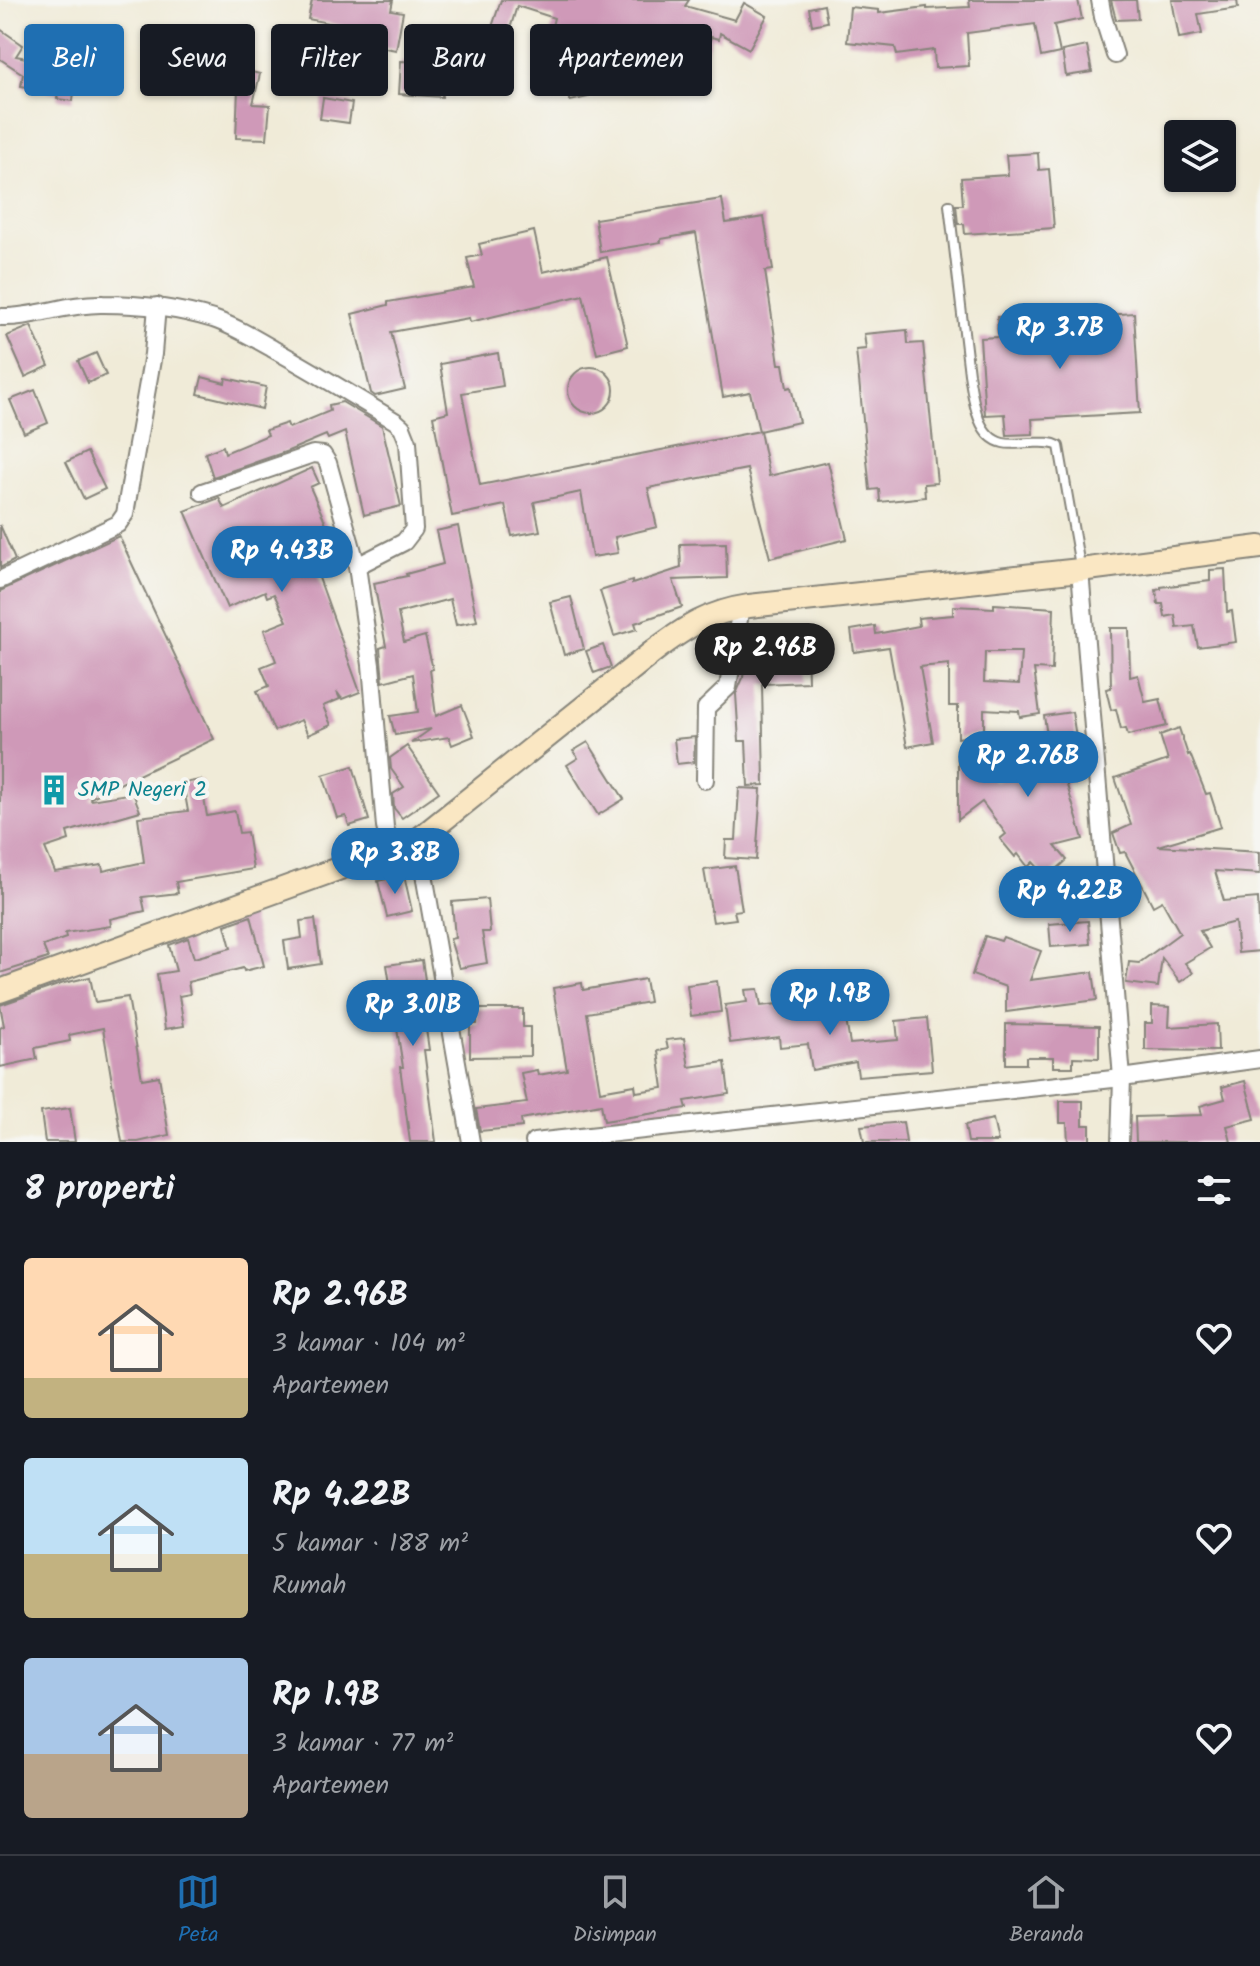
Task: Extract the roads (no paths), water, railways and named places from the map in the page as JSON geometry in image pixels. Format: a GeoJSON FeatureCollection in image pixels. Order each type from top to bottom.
{"type":"FeatureCollection","features":[{"type":"Feature","properties":{"kind":"street"},"geometry":{"type":"LineString","coordinates":[[1100,0],[1115,55]]}},
{"type":"Feature","properties":{"kind":"street"},"geometry":{"type":"LineString","coordinates":[[0,317],[31,316],[80,304],[157,306],[213,319],[298,362],[402,427],[408,442],[414,529],[404,542],[357,566]]}},
{"type":"Feature","properties":{"kind":"street"},"geometry":{"type":"LineString","coordinates":[[0,580],[118,524],[125,514],[153,354],[157,306]]}},
{"type":"Feature","properties":{"kind":"street"},"geometry":{"type":"LineString","coordinates":[[202,492],[318,453],[328,463],[357,566],[371,665],[382,805],[391,851]]}},
{"type":"Feature","properties":{"kind":"street"},"geometry":{"type":"LineString","coordinates":[[0,991],[418,840],[692,623],[712,614],[741,607],[1260,547]]}},
{"type":"Feature","properties":{"kind":"street"},"geometry":{"type":"LineString","coordinates":[[1080,570],[1122,1078],[1120,1142]]}},
{"type":"Feature","properties":{"kind":"street"},"geometry":{"type":"LineString","coordinates":[[705,780],[706,708],[728,687],[741,607]]}},
{"type":"Feature","properties":{"kind":"street"},"geometry":{"type":"LineString","coordinates":[[418,840],[471,1142]]}},
{"type":"Feature","properties":{"kind":"street"},"geometry":{"type":"LineString","coordinates":[[534,1142],[1122,1078],[1260,1059]]}},
{"type":"Feature","properties":{"kind":"lane"},"geometry":{"type":"LineString","coordinates":[[949,205],[969,374],[981,424],[991,438],[1004,443],[1059,446],[1080,570]]}},
{"type":"Feature","properties":{"kind":"place","name":"SMP Negeri 2"},"geometry":{"type":"Point","coordinates":[54,790]}}]}
